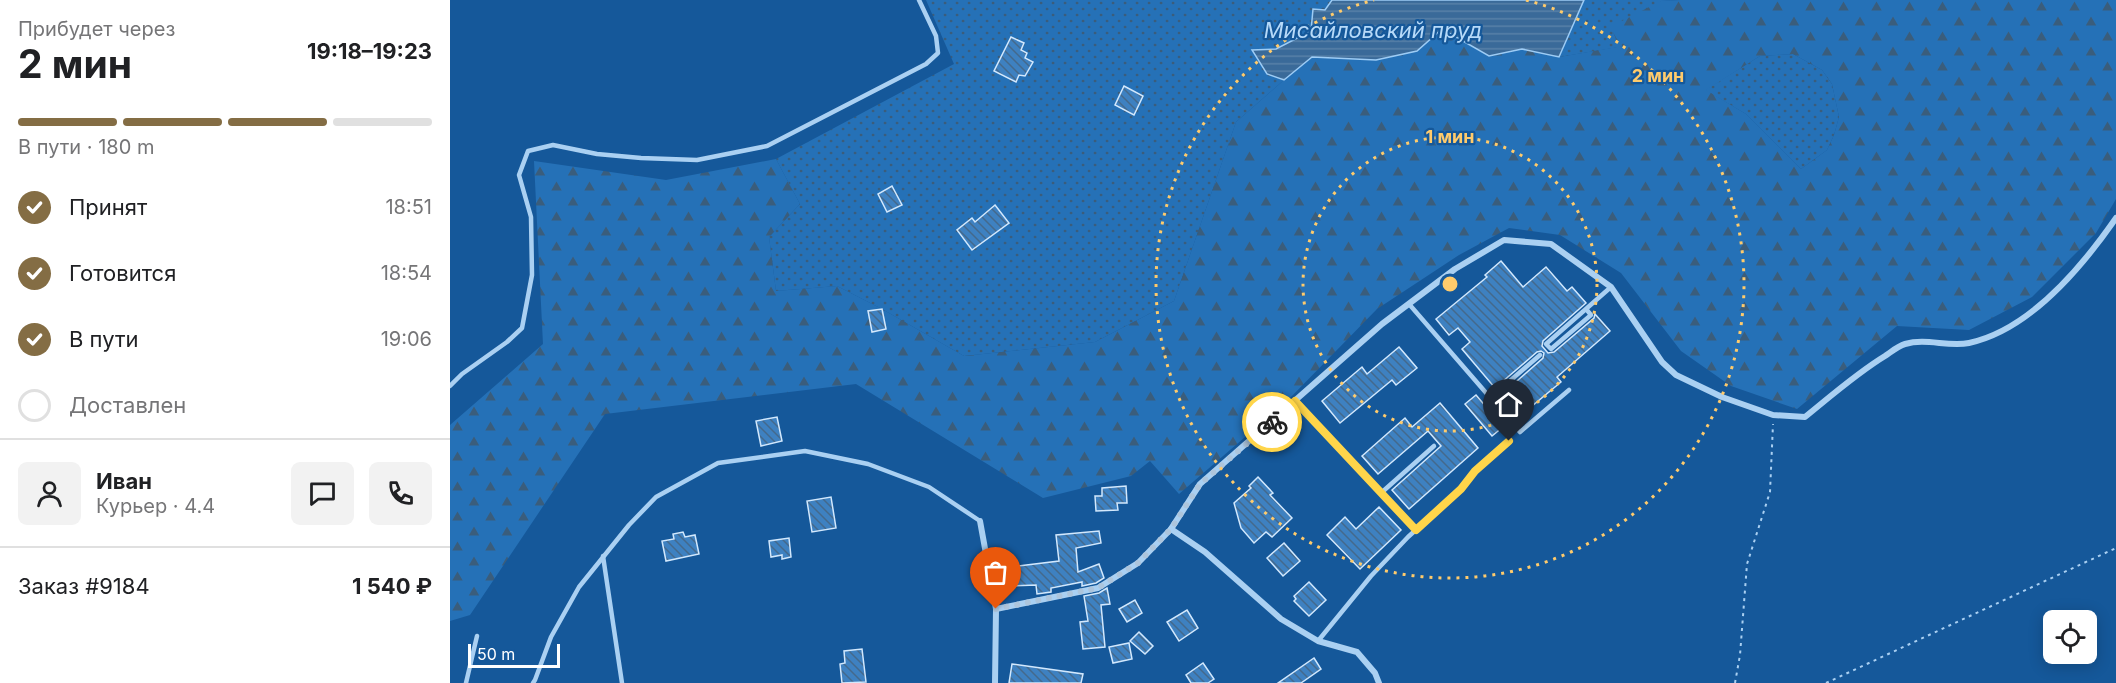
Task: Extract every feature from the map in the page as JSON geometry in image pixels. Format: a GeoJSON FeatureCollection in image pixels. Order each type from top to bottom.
{"type":"FeatureCollection","features":[{"type":"Feature","properties":{"kind":"street"},"geometry":{"type":"LineString","coordinates":[[996,609],[1098,588],[1138,563],[1171,529],[1200,484],[1382,324],[1455,269],[1504,240],[1551,244],[1611,287],[1662,362],[1676,375],[1722,397],[1773,415],[1805,417],[1873,363],[1904,344],[1922,342],[1962,344],[1987,339],[2014,325],[2078,269],[2116,218]]}},
{"type":"Feature","properties":{"kind":"street"},"geometry":{"type":"LineString","coordinates":[[980,521],[996,609],[995,683]]}},
{"type":"Feature","properties":{"kind":"street"},"geometry":{"type":"LineString","coordinates":[[1171,529],[1204,552],[1281,619],[1318,641],[1357,652],[1375,673],[1379,683]]}},
{"type":"Feature","properties":{"kind":"lane"},"geometry":{"type":"LineString","coordinates":[[450,386],[462,374],[507,342],[522,328],[532,275],[531,218],[519,175],[528,151],[554,146],[597,154],[697,160],[767,146],[926,64],[938,53],[936,36],[919,0]]}},
{"type":"Feature","properties":{"kind":"lane"},"geometry":{"type":"LineString","coordinates":[[1586,309],[1591,315],[1551,350],[1546,344],[1611,287]]}},
{"type":"Feature","properties":{"kind":"lane"},"geometry":{"type":"LineString","coordinates":[[1409,304],[1520,432],[1569,390]]}},
{"type":"Feature","properties":{"kind":"lane"},"geometry":{"type":"LineString","coordinates":[[1490,398],[1540,355]]}},
{"type":"Feature","properties":{"kind":"lane"},"geometry":{"type":"LineString","coordinates":[[1295,401],[1416,530]]}},
{"type":"Feature","properties":{"kind":"lane"},"geometry":{"type":"LineString","coordinates":[[1318,641],[1371,576],[1461,489],[1475,471],[1509,441]]}},
{"type":"Feature","properties":{"kind":"lane"},"geometry":{"type":"LineString","coordinates":[[1381,493],[1434,446]]}},
{"type":"Feature","properties":{"kind":"lane"},"geometry":{"type":"LineString","coordinates":[[532,683],[551,637],[579,587],[629,525],[656,497],[718,463],[805,451],[868,464],[929,487],[980,521]]}},
{"type":"Feature","properties":{"kind":"lane"},"geometry":{"type":"LineString","coordinates":[[603,556],[622,683]]}},
{"type":"Feature","properties":{"kind":"lane"},"geometry":{"type":"LineString","coordinates":[[466,683],[477,636]]}},
{"type":"Feature","properties":{"kind":"path"},"geometry":{"type":"LineString","coordinates":[[1735,683],[1740,655],[1747,564],[1770,492],[1773,415]]}},
{"type":"Feature","properties":{"kind":"path"},"geometry":{"type":"LineString","coordinates":[[1826,683],[2116,548]]}},
{"type":"Feature","properties":{"kind":"green space"},"geometry":{"type":"Polygon","coordinates":[[[926,0],[1332,0],[1311,31],[1276,49],[1267,74],[1284,80],[1236,122],[1174,301],[1095,342],[964,356],[837,286],[776,291],[769,237],[800,204],[776,159],[954,64],[926,0]]]}},
{"type":"Feature","properties":{"kind":"green space"},"geometry":{"type":"Polygon","coordinates":[[[1584,0],[1679,0],[1661,1],[1631,45],[1559,57],[1584,0]]]}},
{"type":"Feature","properties":{"kind":"green space"},"geometry":{"type":"Polygon","coordinates":[[[2116,0],[2116,199],[2096,233],[2032,297],[1969,330],[1897,326],[1797,409],[1731,386],[1681,351],[1621,273],[1560,235],[1509,228],[1459,255],[1377,309],[1289,399],[1179,494],[1150,461],[1131,476],[1043,498],[856,384],[605,414],[470,615],[450,621],[450,425],[543,344],[534,161],[666,180],[776,159],[800,204],[769,237],[776,291],[837,286],[964,356],[1095,342],[1174,301],[1236,122],[1312,57],[1376,60],[1442,29],[1489,56],[1522,49],[1559,57],[1629,45],[1616,39],[1613,32],[1616,24],[1661,1],[2116,0]],[[1793,54],[1760,56],[1706,90],[1746,114],[1801,169],[1827,150],[1839,117],[1832,84],[1822,70],[1793,54]]]}},
{"type":"Feature","properties":{"kind":"green space"},"geometry":{"type":"Polygon","coordinates":[[[1793,54],[1822,70],[1832,84],[1839,117],[1827,150],[1801,169],[1746,114],[1705,90],[1760,56],[1793,54]]]}},
{"type":"Feature","properties":{"kind":"water","name":"Мисайловский пруд"},"geometry":{"type":"Polygon","coordinates":[[[1332,0],[1584,0],[1559,57],[1522,49],[1489,56],[1442,29],[1417,51],[1376,60],[1312,57],[1284,80],[1267,74],[1252,50],[1276,49],[1311,31],[1313,9],[1325,10],[1332,0]]]}},
{"type":"Feature","properties":{"kind":"building"},"geometry":{"type":"Polygon","coordinates":[[[1011,37],[1024,43],[1021,50],[1027,53],[1025,58],[1033,62],[1025,76],[1019,75],[1016,82],[994,71],[1011,37]]]}},
{"type":"Feature","properties":{"kind":"building"},"geometry":{"type":"Polygon","coordinates":[[[1124,86],[1143,96],[1134,115],[1115,105],[1124,86]]]}},
{"type":"Feature","properties":{"kind":"building"},"geometry":{"type":"Polygon","coordinates":[[[892,186],[902,205],[887,212],[878,194],[892,186]]]}},
{"type":"Feature","properties":{"kind":"building"},"geometry":{"type":"Polygon","coordinates":[[[995,205],[1009,223],[972,250],[957,230],[972,218],[975,222],[995,205]]]}},
{"type":"Feature","properties":{"kind":"building"},"geometry":{"type":"Polygon","coordinates":[[[1501,261],[1523,287],[1546,267],[1567,291],[1572,287],[1586,303],[1543,341],[1542,346],[1548,353],[1554,352],[1594,318],[1595,314],[1610,331],[1557,377],[1561,382],[1519,417],[1501,395],[1543,358],[1544,353],[1537,352],[1495,388],[1462,349],[1470,342],[1458,328],[1449,335],[1436,319],[1487,277],[1485,275],[1501,261]]]}},
{"type":"Feature","properties":{"kind":"building"},"geometry":{"type":"Polygon","coordinates":[[[882,309],[886,329],[872,332],[868,311],[882,309]]]}},
{"type":"Feature","properties":{"kind":"building"},"geometry":{"type":"Polygon","coordinates":[[[1399,347],[1417,368],[1396,385],[1392,380],[1340,423],[1322,401],[1362,367],[1367,374],[1399,347]]]}},
{"type":"Feature","properties":{"kind":"building"},"geometry":{"type":"Polygon","coordinates":[[[1476,395],[1503,427],[1492,436],[1465,404],[1476,395]]]}},
{"type":"Feature","properties":{"kind":"building"},"geometry":{"type":"Polygon","coordinates":[[[1440,403],[1478,448],[1409,509],[1392,490],[1441,446],[1428,431],[1378,474],[1362,456],[1405,418],[1412,427],[1440,403]]]}},
{"type":"Feature","properties":{"kind":"building"},"geometry":{"type":"Polygon","coordinates":[[[777,417],[782,441],[761,446],[756,421],[777,417]]]}},
{"type":"Feature","properties":{"kind":"building"},"geometry":{"type":"Polygon","coordinates":[[[1258,477],[1273,493],[1270,495],[1292,518],[1272,537],[1266,532],[1254,543],[1241,528],[1234,503],[1251,488],[1249,486],[1258,477]]]}},
{"type":"Feature","properties":{"kind":"building"},"geometry":{"type":"Polygon","coordinates":[[[1126,486],[1127,503],[1117,503],[1118,510],[1096,511],[1095,496],[1102,496],[1102,488],[1126,486]]]}},
{"type":"Feature","properties":{"kind":"building"},"geometry":{"type":"Polygon","coordinates":[[[831,497],[836,528],[812,532],[807,501],[831,497]]]}},
{"type":"Feature","properties":{"kind":"building"},"geometry":{"type":"Polygon","coordinates":[[[1379,507],[1401,530],[1360,569],[1327,535],[1345,517],[1356,529],[1379,507]]]}},
{"type":"Feature","properties":{"kind":"building"},"geometry":{"type":"Polygon","coordinates":[[[1099,531],[1101,543],[1076,548],[1078,572],[1099,564],[1104,578],[1096,583],[1082,586],[1082,582],[1051,588],[1051,592],[1037,594],[1036,585],[1011,586],[1009,567],[1059,561],[1056,535],[1099,531]]]}},
{"type":"Feature","properties":{"kind":"building"},"geometry":{"type":"Polygon","coordinates":[[[683,532],[685,537],[695,535],[699,554],[666,561],[662,541],[674,539],[673,534],[683,532]]]}},
{"type":"Feature","properties":{"kind":"building"},"geometry":{"type":"Polygon","coordinates":[[[789,538],[791,557],[782,559],[782,555],[771,557],[769,541],[789,538]]]}},
{"type":"Feature","properties":{"kind":"building"},"geometry":{"type":"Polygon","coordinates":[[[1284,543],[1300,561],[1283,576],[1267,558],[1284,543]]]}},
{"type":"Feature","properties":{"kind":"building"},"geometry":{"type":"Polygon","coordinates":[[[1309,582],[1326,600],[1309,616],[1294,601],[1296,599],[1294,596],[1309,582]]]}},
{"type":"Feature","properties":{"kind":"building"},"geometry":{"type":"Polygon","coordinates":[[[1107,588],[1110,604],[1101,605],[1105,647],[1083,649],[1080,622],[1088,621],[1084,596],[1099,593],[1107,588]]]}},
{"type":"Feature","properties":{"kind":"building"},"geometry":{"type":"Polygon","coordinates":[[[1135,600],[1142,613],[1127,622],[1119,609],[1135,600]]]}},
{"type":"Feature","properties":{"kind":"building"},"geometry":{"type":"Polygon","coordinates":[[[1187,610],[1198,628],[1179,641],[1167,622],[1187,610]]]}},
{"type":"Feature","properties":{"kind":"building"},"geometry":{"type":"Polygon","coordinates":[[[1139,632],[1153,646],[1145,654],[1130,641],[1139,632]]]}},
{"type":"Feature","properties":{"kind":"building"},"geometry":{"type":"Polygon","coordinates":[[[1129,643],[1132,659],[1113,663],[1109,647],[1129,643]]]}},
{"type":"Feature","properties":{"kind":"building"},"geometry":{"type":"Polygon","coordinates":[[[862,649],[866,682],[842,683],[840,664],[845,663],[844,651],[862,649]]]}},
{"type":"Feature","properties":{"kind":"building"},"geometry":{"type":"Polygon","coordinates":[[[1314,658],[1321,669],[1301,683],[1278,683],[1314,658]]]}},
{"type":"Feature","properties":{"kind":"building"},"geometry":{"type":"Polygon","coordinates":[[[1203,663],[1214,679],[1208,683],[1191,683],[1186,675],[1203,663]]]}},
{"type":"Feature","properties":{"kind":"building"},"geometry":{"type":"Polygon","coordinates":[[[1012,664],[1083,674],[1081,683],[1009,683],[1012,664]]]}},
{"type":"Feature","properties":{"kind":"way so far"},"geometry":{"type":"LineString","coordinates":[[996,609],[1098,588],[1138,563],[1171,529],[1200,484],[1272,422]]}},
{"type":"Feature","properties":{"kind":"route"},"geometry":{"type":"LineString","coordinates":[[1272,422],[1295,401],[1416,530],[1461,489],[1475,471],[1509,441]]}}]}
